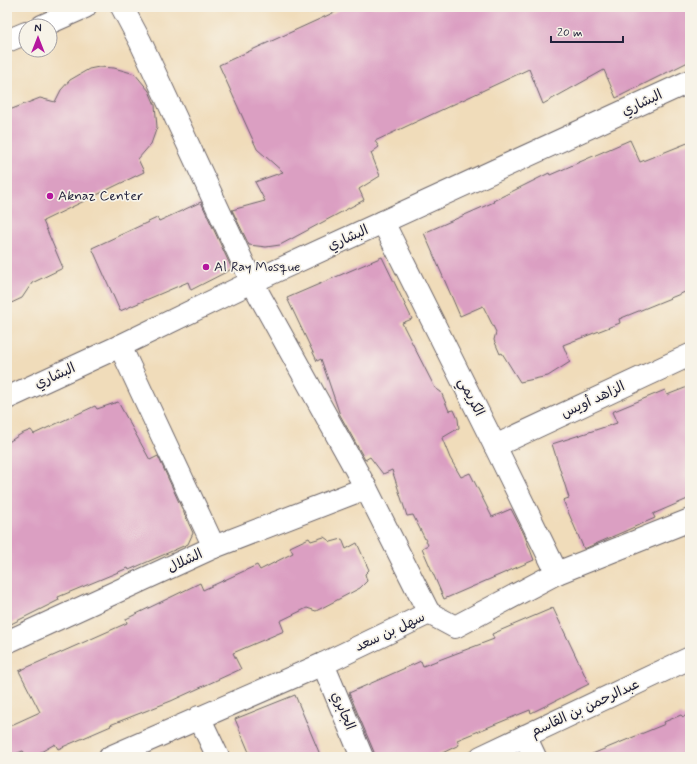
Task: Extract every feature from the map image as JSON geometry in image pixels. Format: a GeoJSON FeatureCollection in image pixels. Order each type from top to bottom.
{"type":"FeatureCollection","features":[{"type":"Feature","properties":{"kind":"street"},"geometry":{"type":"LineString","coordinates":[[58,19],[85,7]]}},
{"type":"Feature","properties":{"kind":"street"},"geometry":{"type":"LineString","coordinates":[[122,7],[140,41],[252,282],[366,488],[429,613]]}},
{"type":"Feature","properties":{"kind":"street"},"geometry":{"type":"LineString","coordinates":[[7,41],[18,36]]}},
{"type":"Feature","properties":{"kind":"street","name":"البشاري"},"geometry":{"type":"LineString","coordinates":[[7,398],[120,346],[252,282],[690,81]]}},
{"type":"Feature","properties":{"kind":"street","name":"الكريمي"},"geometry":{"type":"LineString","coordinates":[[383,222],[557,573]]}},
{"type":"Feature","properties":{"kind":"street"},"geometry":{"type":"LineString","coordinates":[[120,346],[214,547]]}},
{"type":"Feature","properties":{"kind":"street","name":"الزاهد أويس"},"geometry":{"type":"LineString","coordinates":[[495,446],[690,354]]}},
{"type":"Feature","properties":{"kind":"street","name":"الشلال"},"geometry":{"type":"LineString","coordinates":[[7,642],[214,547],[366,488]]}},
{"type":"Feature","properties":{"kind":"street","name":"سهل بن سعد"},"geometry":{"type":"LineString","coordinates":[[110,757],[323,664],[429,613],[455,627],[557,573],[690,520]]}},
{"type":"Feature","properties":{"kind":"street","name":"عبدالرحمن بن القاسم"},"geometry":{"type":"LineString","coordinates":[[481,757],[690,658]]}},
{"type":"Feature","properties":{"kind":"street","name":"الجابري"},"geometry":{"type":"LineString","coordinates":[[323,664],[362,757]]}},
{"type":"Feature","properties":{"kind":"street"},"geometry":{"type":"LineString","coordinates":[[199,717],[218,757]]}},
{"type":"Feature","properties":{"kind":"street"},"geometry":{"type":"LineString","coordinates":[[525,736],[535,757]]}},
{"type":"Feature","properties":{"kind":"building"},"geometry":{"type":"Polygon","coordinates":[[[346,7],[690,7],[690,61],[616,98],[604,70],[543,104],[529,69],[375,141],[379,147],[371,153],[380,176],[359,189],[364,200],[280,245],[266,247],[249,245],[232,210],[265,201],[255,182],[283,172],[257,149],[219,65],[346,7]]]}},
{"type":"Feature","properties":{"kind":"building","name":"Aknaz Center"},"geometry":{"type":"Polygon","coordinates":[[[99,67],[114,68],[135,74],[149,91],[155,105],[157,127],[151,144],[138,159],[144,172],[43,221],[63,268],[32,283],[22,298],[7,305],[7,111],[40,98],[55,102],[61,90],[70,80],[89,69],[99,67]]]}},
{"type":"Feature","properties":{"kind":"building"},"geometry":{"type":"Polygon","coordinates":[[[630,140],[640,162],[690,142],[690,290],[619,319],[620,323],[563,345],[570,362],[548,376],[520,382],[502,353],[500,354],[494,340],[496,332],[483,306],[460,316],[424,233],[494,202],[493,201],[549,173],[550,175],[630,140]]]}},
{"type":"Feature","properties":{"kind":"building"},"geometry":{"type":"Polygon","coordinates":[[[201,202],[232,269],[191,290],[188,282],[120,311],[92,248],[157,218],[159,221],[201,202]]]}},
{"type":"Feature","properties":{"kind":"building"},"geometry":{"type":"Polygon","coordinates":[[[382,257],[412,319],[402,323],[435,388],[441,392],[449,411],[454,410],[458,419],[459,428],[442,438],[450,458],[461,477],[470,473],[492,517],[511,509],[524,534],[534,560],[444,599],[422,548],[428,545],[413,515],[407,516],[392,470],[383,474],[370,457],[365,460],[340,415],[321,359],[317,361],[287,298],[382,257]]]}},
{"type":"Feature","properties":{"kind":"building"},"geometry":{"type":"Polygon","coordinates":[[[690,386],[690,498],[653,514],[655,518],[584,549],[563,500],[569,498],[552,444],[617,423],[612,412],[665,390],[667,395],[690,386]]]}},
{"type":"Feature","properties":{"kind":"building"},"geometry":{"type":"Polygon","coordinates":[[[118,402],[150,460],[158,456],[193,533],[188,544],[129,570],[128,568],[58,597],[59,600],[7,626],[7,443],[21,434],[31,430],[34,434],[95,406],[97,409],[118,402]]]}},
{"type":"Feature","properties":{"kind":"building"},"geometry":{"type":"Polygon","coordinates":[[[324,537],[331,542],[342,539],[346,549],[357,543],[369,570],[365,574],[367,581],[360,588],[316,611],[307,608],[280,621],[284,631],[233,653],[241,669],[171,701],[110,725],[111,726],[58,749],[55,744],[32,757],[28,757],[23,751],[7,757],[7,727],[40,712],[19,671],[127,623],[126,619],[200,583],[203,590],[257,565],[260,570],[293,553],[290,547],[309,538],[311,541],[324,537]]]}},
{"type":"Feature","properties":{"kind":"building"},"geometry":{"type":"Polygon","coordinates":[[[553,608],[589,684],[531,713],[530,710],[457,740],[459,745],[434,757],[374,757],[374,752],[349,693],[421,661],[423,666],[494,639],[492,634],[553,608]]]}},
{"type":"Feature","properties":{"kind":"building"},"geometry":{"type":"Polygon","coordinates":[[[295,695],[321,757],[251,757],[235,719],[295,695]]]}},
{"type":"Feature","properties":{"kind":"building"},"geometry":{"type":"Polygon","coordinates":[[[690,714],[690,757],[585,757],[665,724],[664,722],[681,715],[683,717],[690,714]]]}},
{"type":"Feature","properties":{"kind":"place","name":"Aknaz Center"},"geometry":{"type":"Point","coordinates":[50,196]}},
{"type":"Feature","properties":{"kind":"place","name":"Al Ray Mosque"},"geometry":{"type":"Point","coordinates":[206,267]}}]}
